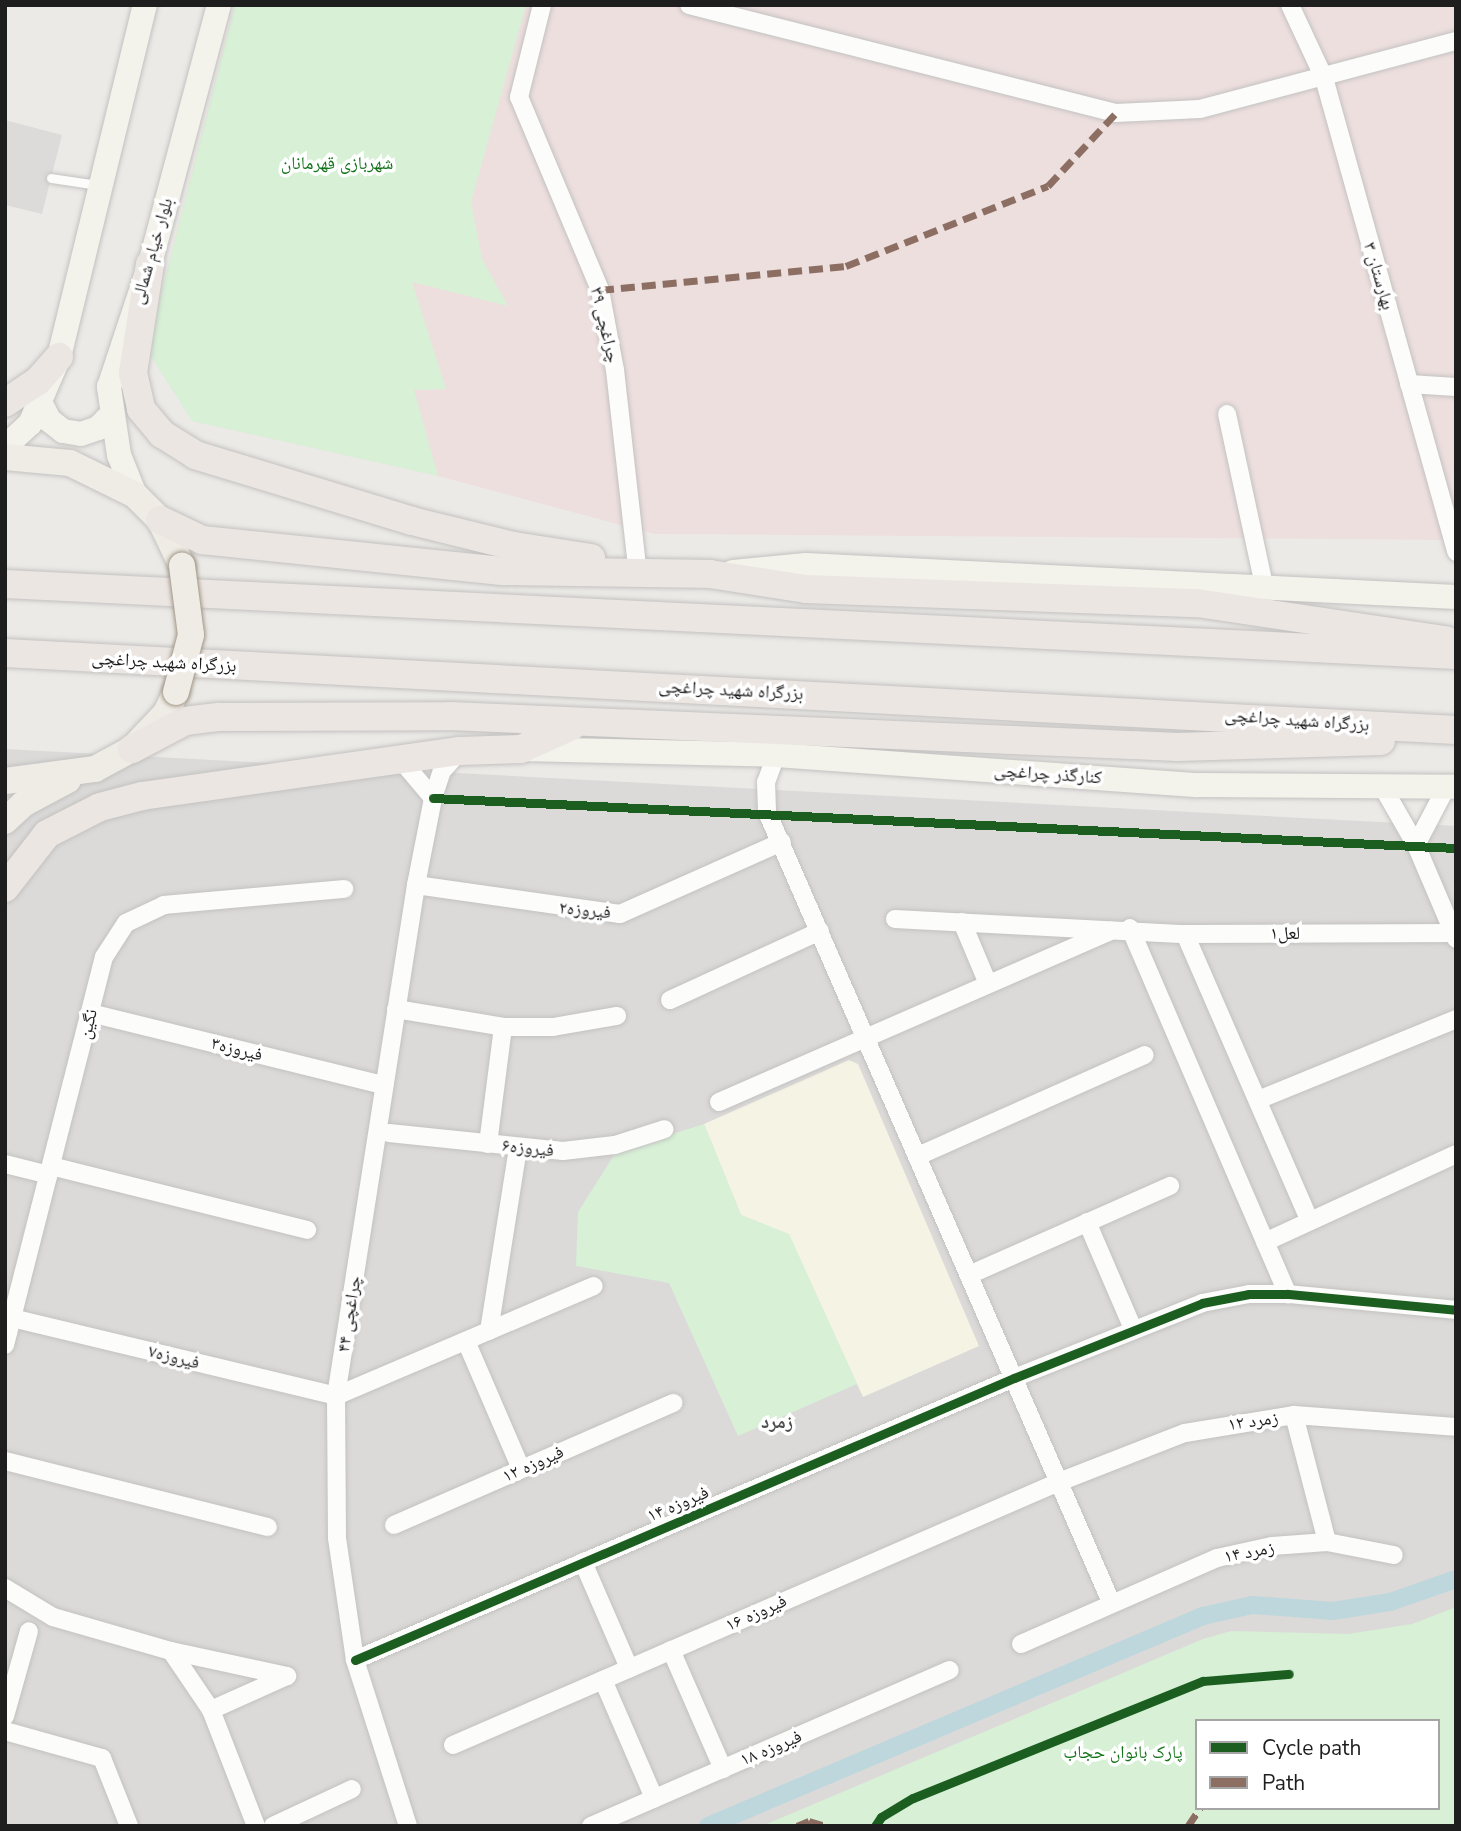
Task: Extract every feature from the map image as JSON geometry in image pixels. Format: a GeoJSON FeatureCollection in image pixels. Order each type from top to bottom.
{"type":"FeatureCollection","features":[{"type":"Feature","properties":{"kind":"highway"},"geometry":{"type":"LineString","coordinates":[[150,264],[133,373],[141,409],[162,434],[195,455],[412,522],[514,546],[676,575]]}},
{"type":"Feature","properties":{"kind":"highway"},"geometry":{"type":"LineString","coordinates":[[5,403],[38,381],[59,357]]}},
{"type":"Feature","properties":{"kind":"highway"},"geometry":{"type":"LineString","coordinates":[[160,520],[202,540],[504,571],[710,574],[806,589],[1197,603],[1456,642]]}},
{"type":"Feature","properties":{"kind":"highway"},"geometry":{"type":"LineString","coordinates":[[5,584],[1456,655]]}},
{"type":"Feature","properties":{"kind":"highway","name":"بزرگراه شهید چراغچی"},"geometry":{"type":"LineString","coordinates":[[5,653],[1456,730]]}},
{"type":"Feature","properties":{"kind":"highway"},"geometry":{"type":"LineString","coordinates":[[132,749],[185,721],[220,717],[450,716],[646,727],[1177,747],[1456,739]]}},
{"type":"Feature","properties":{"kind":"highway"},"geometry":{"type":"LineString","coordinates":[[5,888],[47,834],[100,807],[142,796],[460,751],[521,749],[578,723]]}},
{"type":"Feature","properties":{"kind":"main road"},"geometry":{"type":"LineString","coordinates":[[5,447],[30,425],[59,357],[145,5]]}},
{"type":"Feature","properties":{"kind":"main road","name":"بلوار خیام شمالی"},"geometry":{"type":"LineString","coordinates":[[135,495],[110,415],[109,387],[150,264],[219,5]]}},
{"type":"Feature","properties":{"kind":"main road"},"geometry":{"type":"LineString","coordinates":[[41,404],[48,420],[63,431],[81,434],[98,428],[110,415]]}},
{"type":"Feature","properties":{"kind":"main road"},"geometry":{"type":"LineString","coordinates":[[5,457],[70,463],[135,495],[160,520],[182,566],[191,635],[176,692],[166,713],[132,749],[23,804],[5,821]]}},
{"type":"Feature","properties":{"kind":"main road"},"geometry":{"type":"LineString","coordinates":[[710,574],[806,565],[1264,584],[1445,596]]}},
{"type":"Feature","properties":{"kind":"main road","name":"کنارگذر چراغچی"},"geometry":{"type":"LineString","coordinates":[[646,727],[706,753],[776,755],[1198,785],[1452,786]]}},
{"type":"Feature","properties":{"kind":"main road"},"geometry":{"type":"LineString","coordinates":[[521,749],[706,753]]}},
{"type":"Feature","properties":{"kind":"main road"},"geometry":{"type":"LineString","coordinates":[[5,781],[78,774]]}},
{"type":"Feature","properties":{"kind":"street","name":"چراغچی ۳۹"},"geometry":{"type":"LineString","coordinates":[[542,5],[519,97],[600,290],[615,370],[637,566]]}},
{"type":"Feature","properties":{"kind":"street"},"geometry":{"type":"LineString","coordinates":[[689,5],[1116,113],[1200,109],[1456,41]]}},
{"type":"Feature","properties":{"kind":"street","name":"بهارستان ۳"},"geometry":{"type":"LineString","coordinates":[[1290,5],[1324,78],[1456,552]]}},
{"type":"Feature","properties":{"kind":"street"},"geometry":{"type":"LineString","coordinates":[[1409,384],[1456,387]]}},
{"type":"Feature","properties":{"kind":"street"},"geometry":{"type":"LineString","coordinates":[[1227,414],[1264,584]]}},
{"type":"Feature","properties":{"kind":"street"},"geometry":{"type":"LineString","coordinates":[[1445,596],[1456,580]]}},
{"type":"Feature","properties":{"kind":"street","name":"چراغچی ۴۴"},"geometry":{"type":"LineString","coordinates":[[408,1826],[355,1660],[337,1538],[336,1396],[416,885],[433,798],[442,771],[460,751]]}},
{"type":"Feature","properties":{"kind":"street"},"geometry":{"type":"LineString","coordinates":[[776,755],[765,801],[1111,1602]]}},
{"type":"Feature","properties":{"kind":"street"},"geometry":{"type":"LineString","coordinates":[[401,760],[433,798]]}},
{"type":"Feature","properties":{"kind":"street"},"geometry":{"type":"LineString","coordinates":[[1381,784],[1416,845],[1455,935]]}},
{"type":"Feature","properties":{"kind":"street"},"geometry":{"type":"LineString","coordinates":[[1416,845],[1452,786]]}},
{"type":"Feature","properties":{"kind":"street","name":"فیروزه۲"},"geometry":{"type":"LineString","coordinates":[[416,885],[620,914],[782,842]]}},
{"type":"Feature","properties":{"kind":"street","name":"نگین"},"geometry":{"type":"LineString","coordinates":[[6,1343],[104,957],[126,923],[164,905],[344,889]]}},
{"type":"Feature","properties":{"kind":"street","name":"لعل۱"},"geometry":{"type":"LineString","coordinates":[[895,919],[1124,928],[1185,934],[1455,935]]}},
{"type":"Feature","properties":{"kind":"street"},"geometry":{"type":"LineString","coordinates":[[962,922],[988,984]]}},
{"type":"Feature","properties":{"kind":"street"},"geometry":{"type":"LineString","coordinates":[[719,1102],[988,984],[1124,928],[1288,1294]]}},
{"type":"Feature","properties":{"kind":"street"},"geometry":{"type":"LineString","coordinates":[[670,1000],[820,931]]}},
{"type":"Feature","properties":{"kind":"street"},"geometry":{"type":"LineString","coordinates":[[1185,934],[1310,1221]]}},
{"type":"Feature","properties":{"kind":"street"},"geometry":{"type":"LineString","coordinates":[[396,1009],[503,1027],[553,1027],[617,1016]]}},
{"type":"Feature","properties":{"kind":"street","name":"فیروزه۳"},"geometry":{"type":"LineString","coordinates":[[90,1013],[384,1085]]}},
{"type":"Feature","properties":{"kind":"street"},"geometry":{"type":"LineString","coordinates":[[1258,1100],[1456,1018]]}},
{"type":"Feature","properties":{"kind":"street"},"geometry":{"type":"LineString","coordinates":[[488,1144],[503,1027]]}},
{"type":"Feature","properties":{"kind":"street"},"geometry":{"type":"LineString","coordinates":[[918,1156],[1145,1055]]}},
{"type":"Feature","properties":{"kind":"street","name":"فیروزه۶"},"geometry":{"type":"LineString","coordinates":[[389,1133],[518,1147],[589,1148],[665,1129]]}},
{"type":"Feature","properties":{"kind":"street"},"geometry":{"type":"LineString","coordinates":[[489,1331],[518,1147]]}},
{"type":"Feature","properties":{"kind":"street"},"geometry":{"type":"LineString","coordinates":[[1265,1242],[1456,1154]]}},
{"type":"Feature","properties":{"kind":"street"},"geometry":{"type":"LineString","coordinates":[[5,1164],[50,1171],[307,1230]]}},
{"type":"Feature","properties":{"kind":"street"},"geometry":{"type":"LineString","coordinates":[[969,1275],[1170,1185]]}},
{"type":"Feature","properties":{"kind":"street"},"geometry":{"type":"LineString","coordinates":[[1087,1222],[1133,1329]]}},
{"type":"Feature","properties":{"kind":"street"},"geometry":{"type":"LineString","coordinates":[[336,1396],[594,1286]]}},
{"type":"Feature","properties":{"kind":"street","name":"فیروزه ۱۴"},"geometry":{"type":"LineString","coordinates":[[355,1660],[1014,1378],[1202,1303],[1249,1294],[1288,1294],[1453,1308]]}},
{"type":"Feature","properties":{"kind":"street","name":"فیروزه۷"},"geometry":{"type":"LineString","coordinates":[[12,1318],[336,1396]]}},
{"type":"Feature","properties":{"kind":"street"},"geometry":{"type":"LineString","coordinates":[[466,1340],[521,1469]]}},
{"type":"Feature","properties":{"kind":"street","name":"فیروزه ۱۲"},"geometry":{"type":"LineString","coordinates":[[394,1525],[673,1403]]}},
{"type":"Feature","properties":{"kind":"street"},"geometry":{"type":"LineString","coordinates":[[1294,1415],[1327,1542]]}},
{"type":"Feature","properties":{"kind":"street","name":"زمرد ۱۲"},"geometry":{"type":"LineString","coordinates":[[1059,1482],[1185,1433],[1294,1415],[1456,1427]]}},
{"type":"Feature","properties":{"kind":"street"},"geometry":{"type":"LineString","coordinates":[[5,1461],[268,1527]]}},
{"type":"Feature","properties":{"kind":"street","name":"فیروزه ۱۶"},"geometry":{"type":"LineString","coordinates":[[453,1745],[1059,1482]]}},
{"type":"Feature","properties":{"kind":"street","name":"زمرد ۱۴"},"geometry":{"type":"LineString","coordinates":[[1021,1644],[1111,1602],[1217,1558],[1272,1546],[1327,1542],[1394,1555]]}},
{"type":"Feature","properties":{"kind":"street"},"geometry":{"type":"LineString","coordinates":[[583,1562],[629,1668]]}},
{"type":"Feature","properties":{"kind":"street"},"geometry":{"type":"LineString","coordinates":[[5,1588],[53,1617],[171,1651],[287,1676],[211,1710]]}},
{"type":"Feature","properties":{"kind":"street"},"geometry":{"type":"LineString","coordinates":[[5,1716],[29,1632]]}},
{"type":"Feature","properties":{"kind":"street"},"geometry":{"type":"LineString","coordinates":[[671,1650],[723,1769]]}},
{"type":"Feature","properties":{"kind":"street"},"geometry":{"type":"LineString","coordinates":[[171,1651],[211,1710],[256,1826]]}},
{"type":"Feature","properties":{"kind":"street","name":"فیروزه ۱۸"},"geometry":{"type":"LineString","coordinates":[[591,1826],[950,1670]]}},
{"type":"Feature","properties":{"kind":"street"},"geometry":{"type":"LineString","coordinates":[[603,1680],[654,1798]]}},
{"type":"Feature","properties":{"kind":"street"},"geometry":{"type":"LineString","coordinates":[[5,1731],[102,1758],[129,1826]]}},
{"type":"Feature","properties":{"kind":"street"},"geometry":{"type":"LineString","coordinates":[[273,1826],[352,1789]]}},
{"type":"Feature","properties":{"kind":"lane"},"geometry":{"type":"LineString","coordinates":[[51,178],[100,185]]}},
{"type":"Feature","properties":{"kind":"shaded area"},"geometry":{"type":"Polygon","coordinates":[[[234,5],[1456,5],[1456,540],[654,534],[438,476],[192,421],[147,350],[234,5]]]}},
{"type":"Feature","properties":{"kind":"shaded area"},"geometry":{"type":"Polygon","coordinates":[[[5,120],[62,135],[42,214],[5,205],[5,120]]]}},
{"type":"Feature","properties":{"kind":"shaded area"},"geometry":{"type":"Polygon","coordinates":[[[5,749],[1456,826],[1456,1826],[5,1826],[5,749]]]}},
{"type":"Feature","properties":{"kind":"shaded area"},"geometry":{"type":"Polygon","coordinates":[[[849,1060],[858,1064],[979,1346],[863,1397],[789,1235],[741,1215],[704,1124],[849,1060]]]}},
{"type":"Feature","properties":{"kind":"green space","name":"شهربازی قهرمانان"},"geometry":{"type":"Polygon","coordinates":[[[235,5],[526,5],[471,202],[482,259],[508,306],[412,282],[446,389],[414,390],[438,476],[192,421],[147,350],[235,5]]]}},
{"type":"Feature","properties":{"kind":"green space"},"geometry":{"type":"Polygon","coordinates":[[[704,1124],[741,1215],[789,1234],[857,1384],[738,1436],[669,1283],[576,1266],[578,1212],[616,1152],[704,1124]]]}},
{"type":"Feature","properties":{"kind":"green space","name":"پارک بانوان حجاب"},"geometry":{"type":"Polygon","coordinates":[[[1456,1607],[1456,1826],[762,1826],[1203,1639],[1231,1631],[1348,1634],[1412,1624],[1456,1607]]]}},
{"type":"Feature","properties":{"kind":"waterway"},"geometry":{"type":"LineString","coordinates":[[708,1826],[1203,1616],[1252,1605],[1333,1611],[1390,1602],[1456,1579]]}},
{"type":"Feature","properties":{"kind":"marked path"},"geometry":{"type":"LineString","coordinates":[[600,290],[846,266],[1048,186],[1116,113]]}},
{"type":"Feature","properties":{"kind":"marked path"},"geometry":{"type":"LineString","coordinates":[[1188,1826],[1199,1810]]}},
{"type":"Feature","properties":{"kind":"marked path"},"geometry":{"type":"LineString","coordinates":[[797,1826],[809,1821],[825,1826]]}},
{"type":"Feature","properties":{"kind":"cycle path"},"geometry":{"type":"LineString","coordinates":[[433,798],[1456,848]]}},
{"type":"Feature","properties":{"kind":"cycle path"},"geometry":{"type":"LineString","coordinates":[[355,1660],[1014,1378],[1202,1303],[1249,1294],[1288,1294],[1456,1310]]}},
{"type":"Feature","properties":{"kind":"cycle path"},"geometry":{"type":"LineString","coordinates":[[875,1826],[881,1817],[913,1798],[1203,1681],[1289,1674]]}},
{"type":"Feature","properties":{"kind":"district","name":"زمرد"},"geometry":{"type":"Point","coordinates":[777,1423]}}]}
